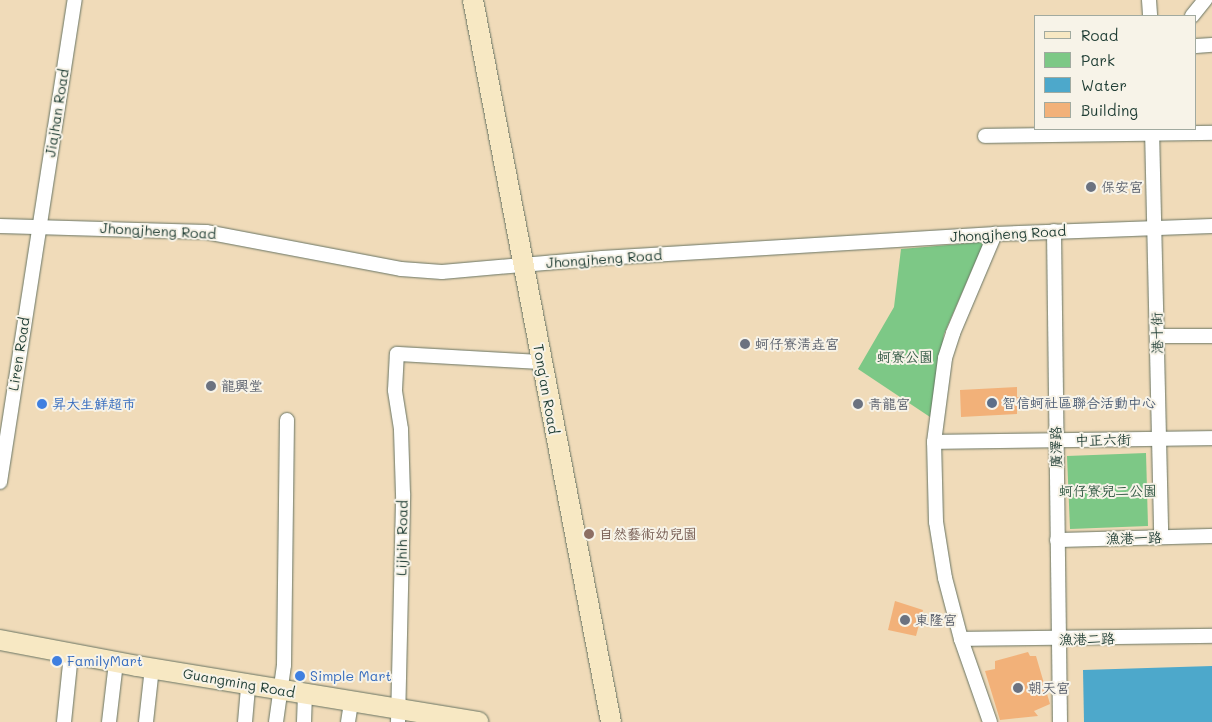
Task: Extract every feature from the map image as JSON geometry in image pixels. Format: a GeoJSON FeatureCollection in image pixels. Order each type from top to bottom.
{"type":"FeatureCollection","features":[{"type":"Feature","properties":{"kind":"street","name":"Jiajhan Road"},"geometry":{"type":"LineString","coordinates":[[40,226],[75,0]]}},
{"type":"Feature","properties":{"kind":"street","name":"Tong'an Road"},"geometry":{"type":"LineString","coordinates":[[473,0],[496,132],[524,266],[611,722]]}},
{"type":"Feature","properties":{"kind":"street"},"geometry":{"type":"LineString","coordinates":[[1149,0],[1150,15]]}},
{"type":"Feature","properties":{"kind":"street"},"geometry":{"type":"LineString","coordinates":[[1193,15],[1205,0]]}},
{"type":"Feature","properties":{"kind":"street"},"geometry":{"type":"LineString","coordinates":[[1197,46],[1212,45]]}},
{"type":"Feature","properties":{"kind":"street"},"geometry":{"type":"LineString","coordinates":[[985,136],[1152,131],[1212,133]]}},
{"type":"Feature","properties":{"kind":"street","name":"港十街"},"geometry":{"type":"LineString","coordinates":[[1152,131],[1162,537]]}},
{"type":"Feature","properties":{"kind":"street","name":"Jhongjheng Road"},"geometry":{"type":"LineString","coordinates":[[0,226],[206,232],[401,269],[442,272],[602,258],[995,234],[1212,226]]}},
{"type":"Feature","properties":{"kind":"street","name":"Liren Road"},"geometry":{"type":"LineString","coordinates":[[0,482],[40,226]]}},
{"type":"Feature","properties":{"kind":"street","name":"廣澤路"},"geometry":{"type":"LineString","coordinates":[[1054,231],[1055,440],[1060,722]]}},
{"type":"Feature","properties":{"kind":"street"},"geometry":{"type":"LineString","coordinates":[[990,722],[961,639],[946,578],[936,522],[934,442],[945,358],[950,341],[995,234]]}},
{"type":"Feature","properties":{"kind":"street"},"geometry":{"type":"LineString","coordinates":[[1157,336],[1212,336]]}},
{"type":"Feature","properties":{"kind":"street","name":"Lijhih Road"},"geometry":{"type":"LineString","coordinates":[[398,715],[402,494],[401,429],[395,390],[397,354],[542,362]]}},
{"type":"Feature","properties":{"kind":"street"},"geometry":{"type":"LineString","coordinates":[[276,722],[284,665],[286,420]]}},
{"type":"Feature","properties":{"kind":"street","name":"中正六街"},"geometry":{"type":"LineString","coordinates":[[934,442],[1212,438]]}},
{"type":"Feature","properties":{"kind":"street","name":"漁港一路"},"geometry":{"type":"LineString","coordinates":[[1057,540],[1212,536]]}},
{"type":"Feature","properties":{"kind":"street","name":"漁港二路"},"geometry":{"type":"LineString","coordinates":[[961,639],[1212,636]]}},
{"type":"Feature","properties":{"kind":"street"},"geometry":{"type":"LineString","coordinates":[[0,640],[0,648]]}},
{"type":"Feature","properties":{"kind":"street","name":"Guangming Road"},"geometry":{"type":"LineString","coordinates":[[0,640],[305,694],[350,712],[478,722]]}},
{"type":"Feature","properties":{"kind":"street"},"geometry":{"type":"LineString","coordinates":[[64,722],[71,654]]}},
{"type":"Feature","properties":{"kind":"street"},"geometry":{"type":"LineString","coordinates":[[109,722],[116,662]]}},
{"type":"Feature","properties":{"kind":"street"},"geometry":{"type":"LineString","coordinates":[[146,722],[152,668]]}},
{"type":"Feature","properties":{"kind":"street"},"geometry":{"type":"LineString","coordinates":[[245,722],[248,684]]}},
{"type":"Feature","properties":{"kind":"street"},"geometry":{"type":"LineString","coordinates":[[304,722],[305,694]]}},
{"type":"Feature","properties":{"kind":"green space","name":"蚵寮公園"},"geometry":{"type":"Polygon","coordinates":[[[984,242],[944,334],[930,417],[858,369],[894,307],[901,249],[984,242]]]}},
{"type":"Feature","properties":{"kind":"green space","name":"蚵仔寮兒二公園"},"geometry":{"type":"Polygon","coordinates":[[[1146,453],[1148,526],[1070,529],[1067,456],[1146,453]]]}},
{"type":"Feature","properties":{"kind":"water"},"geometry":{"type":"Polygon","coordinates":[[[1212,666],[1212,722],[1084,722],[1083,670],[1212,666]]]}},
{"type":"Feature","properties":{"kind":"building","name":"智信蚵社區聯合活動中心"},"geometry":{"type":"Polygon","coordinates":[[[1017,387],[1017,397],[1022,397],[1023,408],[1017,408],[1017,414],[961,417],[960,390],[1017,387]]]}},
{"type":"Feature","properties":{"kind":"building","name":"東隆宮"},"geometry":{"type":"Polygon","coordinates":[[[895,601],[923,610],[916,636],[888,630],[895,601]]]}},
{"type":"Feature","properties":{"kind":"building","name":"朝天宮"},"geometry":{"type":"Polygon","coordinates":[[[1028,652],[1030,656],[1036,656],[1050,704],[1034,711],[1038,716],[1000,720],[985,671],[995,669],[995,661],[1028,652]]]}},
{"type":"Feature","properties":{"kind":"place","name":"保安宮"},"geometry":{"type":"Point","coordinates":[1091,187]}},
{"type":"Feature","properties":{"kind":"place","name":"蚵仔寮清垚宮"},"geometry":{"type":"Point","coordinates":[745,344]}},
{"type":"Feature","properties":{"kind":"place","name":"龍興堂"},"geometry":{"type":"Point","coordinates":[211,386]}},
{"type":"Feature","properties":{"kind":"place","name":"智信蚵社區聯合活動中心"},"geometry":{"type":"Point","coordinates":[992,403]}},
{"type":"Feature","properties":{"kind":"place","name":"昇大生鮮超市"},"geometry":{"type":"Point","coordinates":[42,404]}},
{"type":"Feature","properties":{"kind":"place","name":"青龍宮"},"geometry":{"type":"Point","coordinates":[858,404]}},
{"type":"Feature","properties":{"kind":"place","name":"自然藝術幼兒園"},"geometry":{"type":"Point","coordinates":[589,534]}},
{"type":"Feature","properties":{"kind":"place","name":"東隆宮"},"geometry":{"type":"Point","coordinates":[905,620]}},
{"type":"Feature","properties":{"kind":"place","name":"FamilyMart"},"geometry":{"type":"Point","coordinates":[57,661]}},
{"type":"Feature","properties":{"kind":"place","name":"Simple Mart"},"geometry":{"type":"Point","coordinates":[300,676]}},
{"type":"Feature","properties":{"kind":"place","name":"朝天宮"},"geometry":{"type":"Point","coordinates":[1018,688]}}]}
